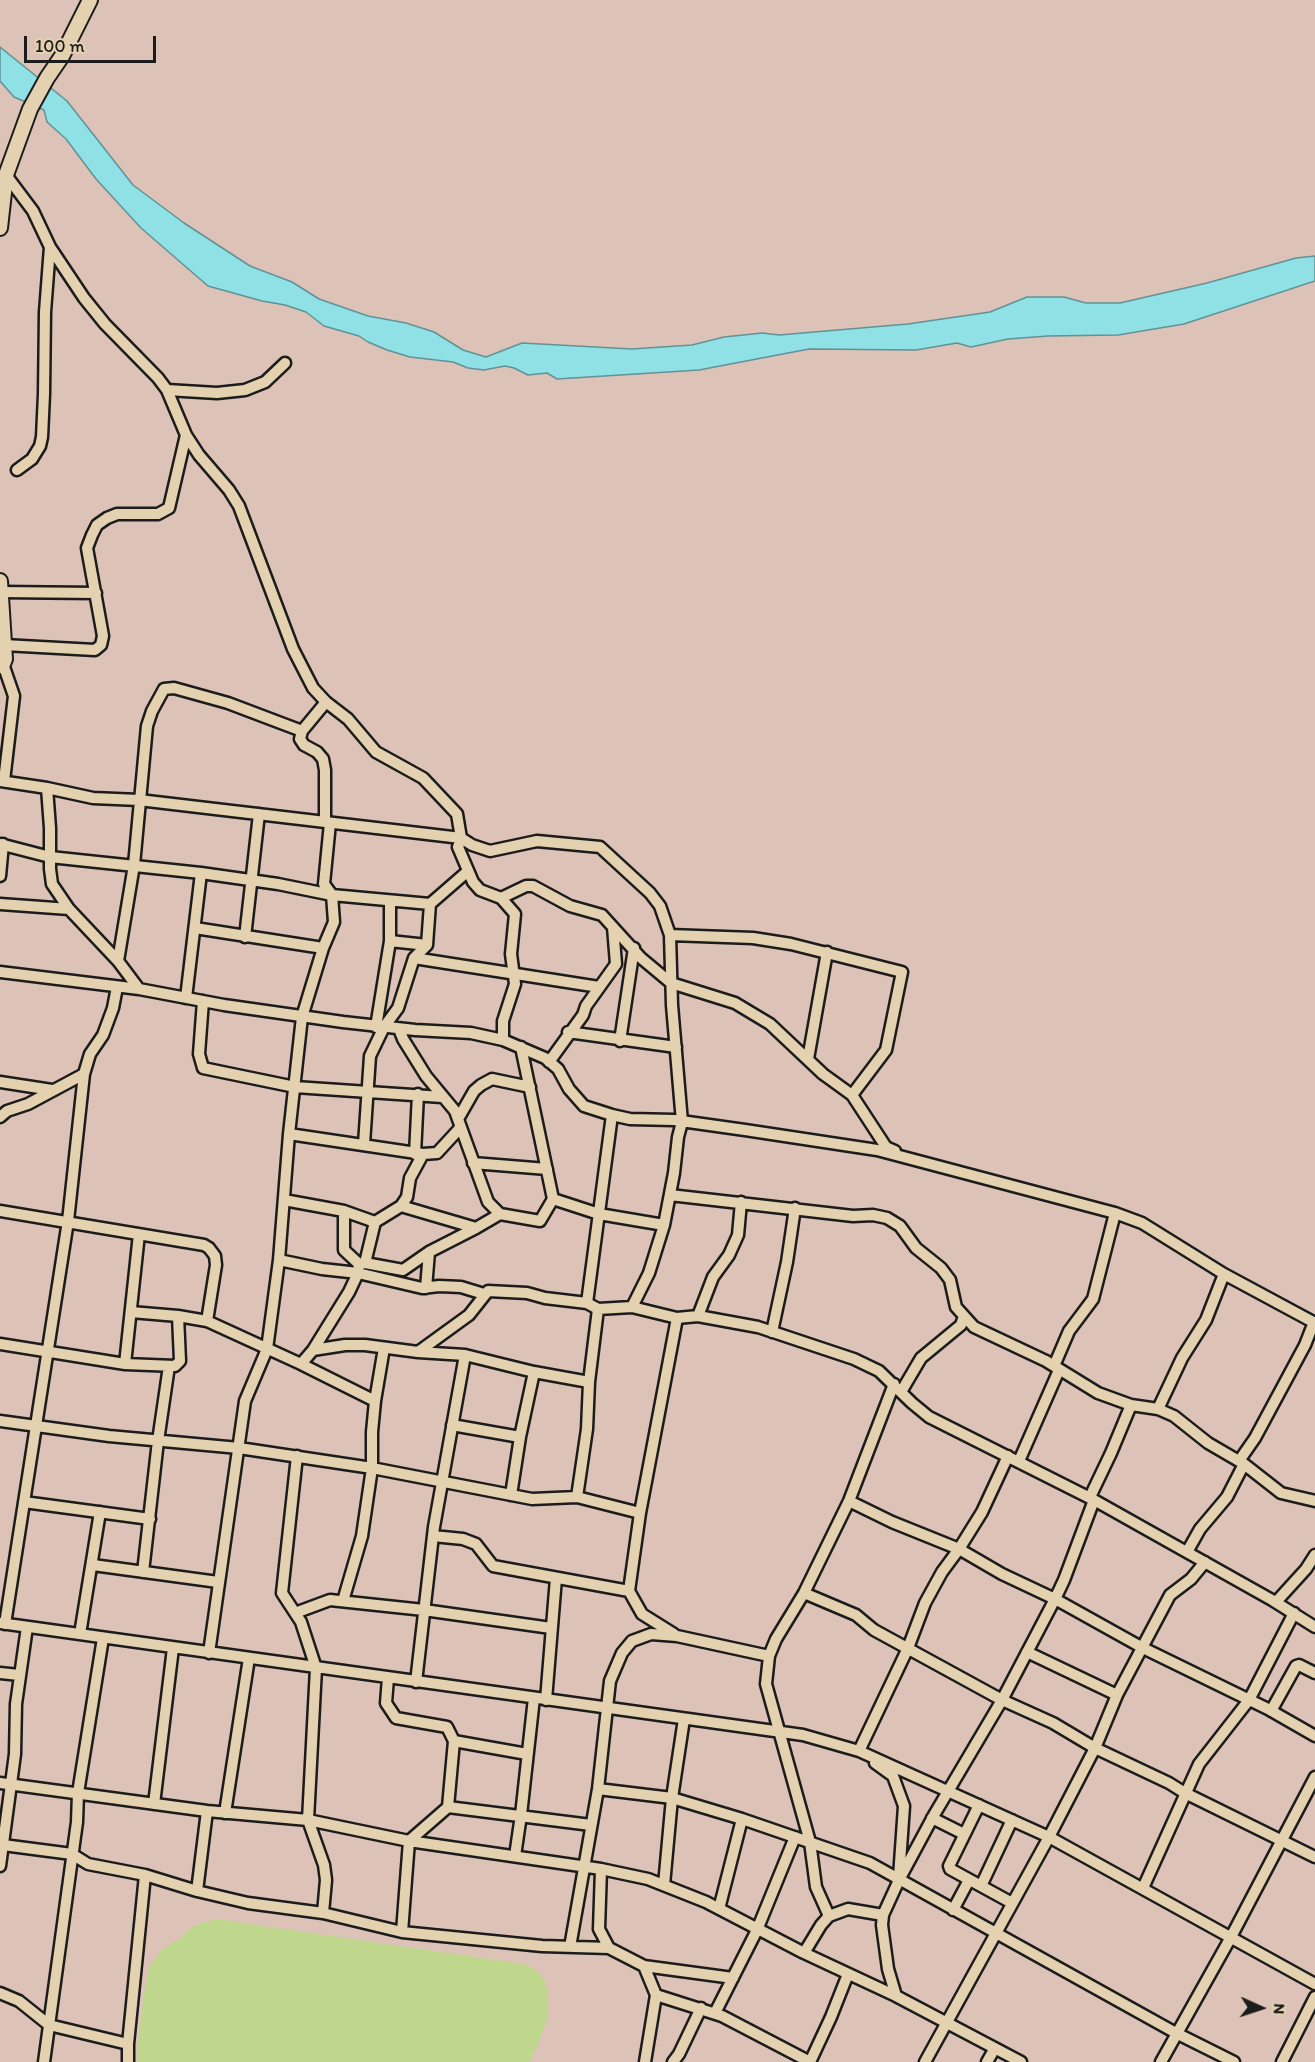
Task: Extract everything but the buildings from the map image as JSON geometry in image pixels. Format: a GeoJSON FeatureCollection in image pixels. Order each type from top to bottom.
{"type":"FeatureCollection","features":[{"type":"Feature","properties":{"kind":"street"},"geometry":{"type":"LineString","coordinates":[[0,228],[6,175],[30,109],[62,56],[90,0]]}},
{"type":"Feature","properties":{"kind":"street"},"geometry":{"type":"LineString","coordinates":[[6,175],[33,212],[50,247],[84,298],[105,324],[167,390],[186,435],[198,455],[229,490],[239,506],[293,649],[313,688],[326,702],[348,719],[375,752],[423,778],[457,814],[461,838],[459,847],[473,882],[480,890],[501,898],[516,914],[512,954],[515,975],[512,996],[502,1021],[503,1040]]}},
{"type":"Feature","properties":{"kind":"street"},"geometry":{"type":"LineString","coordinates":[[17,470],[32,459],[40,446],[42,437],[45,312],[50,247]]}},
{"type":"Feature","properties":{"kind":"street"},"geometry":{"type":"LineString","coordinates":[[167,390],[217,393],[244,390],[265,382],[285,363]]}},
{"type":"Feature","properties":{"kind":"street"},"geometry":{"type":"LineString","coordinates":[[4,645],[95,650],[101,645],[102,636],[96,593],[87,548],[97,525],[107,518],[117,514],[158,514],[169,508],[186,435]]}},
{"type":"Feature","properties":{"kind":"street"},"geometry":{"type":"LineString","coordinates":[[0,581],[4,645],[2,665],[14,696],[2,781],[93,798],[140,800],[461,838],[472,845],[490,850],[537,841],[600,847],[650,893],[660,906],[670,936],[671,983],[682,1122],[664,1225],[649,1273],[632,1307]]}},
{"type":"Feature","properties":{"kind":"street"},"geometry":{"type":"LineString","coordinates":[[0,592],[96,593]]}},
{"type":"Feature","properties":{"kind":"street"},"geometry":{"type":"LineString","coordinates":[[118,961],[134,865],[147,726],[164,689],[174,688],[228,703],[302,731]]}},
{"type":"Feature","properties":{"kind":"street"},"geometry":{"type":"LineString","coordinates":[[209,1653],[245,1401],[267,1349],[279,1260],[289,1134],[302,1017],[323,948],[334,922],[332,895],[324,885],[327,822],[325,770],[323,759],[302,742],[302,731],[326,702]]}},
{"type":"Feature","properties":{"kind":"street"},"geometry":{"type":"LineString","coordinates":[[47,788],[52,884],[69,909],[118,961],[139,989]]}},
{"type":"Feature","properties":{"kind":"street"},"geometry":{"type":"LineString","coordinates":[[245,937],[259,814]]}},
{"type":"Feature","properties":{"kind":"street"},"geometry":{"type":"LineString","coordinates":[[0,876],[2,844],[50,857],[252,879],[332,895],[430,904]]}},
{"type":"Feature","properties":{"kind":"street"},"geometry":{"type":"LineString","coordinates":[[380,1027],[398,1008],[414,958],[427,945],[430,904],[468,871]]}},
{"type":"Feature","properties":{"kind":"street"},"geometry":{"type":"LineString","coordinates":[[186,998],[201,873]]}},
{"type":"Feature","properties":{"kind":"street"},"geometry":{"type":"LineString","coordinates":[[501,898],[526,886],[533,886],[570,906],[602,915],[654,970],[671,983],[735,1003],[770,1024],[823,1074],[852,1095],[886,1147],[912,1159]]}},
{"type":"Feature","properties":{"kind":"street"},"geometry":{"type":"LineString","coordinates":[[364,1144],[370,1056],[380,1027],[390,941],[390,901]]}},
{"type":"Feature","properties":{"kind":"street"},"geometry":{"type":"LineString","coordinates":[[0,904],[69,909]]}},
{"type":"Feature","properties":{"kind":"street"},"geometry":{"type":"LineString","coordinates":[[549,1062],[616,964],[613,927]]}},
{"type":"Feature","properties":{"kind":"street"},"geometry":{"type":"LineString","coordinates":[[195,928],[323,948]]}},
{"type":"Feature","properties":{"kind":"street"},"geometry":{"type":"LineString","coordinates":[[670,936],[753,938],[827,952],[902,972],[886,1050],[852,1095]]}},
{"type":"Feature","properties":{"kind":"street"},"geometry":{"type":"LineString","coordinates":[[390,941],[427,945]]}},
{"type":"Feature","properties":{"kind":"street"},"geometry":{"type":"LineString","coordinates":[[620,1041],[634,948]]}},
{"type":"Feature","properties":{"kind":"street"},"geometry":{"type":"LineString","coordinates":[[808,1059],[827,952]]}},
{"type":"Feature","properties":{"kind":"street"},"geometry":{"type":"LineString","coordinates":[[414,958],[599,987]]}},
{"type":"Feature","properties":{"kind":"street"},"geometry":{"type":"LineString","coordinates":[[0,972],[139,989],[302,1017],[399,1029],[471,1033],[503,1040],[521,1047],[558,1069],[569,1089],[584,1106],[612,1115],[630,1119],[682,1122],[877,1150],[1115,1213],[1142,1223],[1224,1275],[1314,1323],[1310,1348],[1241,1463],[1227,1497],[1200,1529],[1187,1552]]}},
{"type":"Feature","properties":{"kind":"street"},"geometry":{"type":"LineString","coordinates":[[117,987],[113,1008],[103,1035],[90,1054],[84,1074],[68,1221],[24,1502],[2,1623],[803,1735],[859,1751],[1049,1837],[1315,1984]]}},
{"type":"Feature","properties":{"kind":"street"},"geometry":{"type":"LineString","coordinates":[[203,1001],[199,1054],[203,1068],[295,1087],[442,1097]]}},
{"type":"Feature","properties":{"kind":"street"},"geometry":{"type":"LineString","coordinates":[[399,1029],[426,1076],[455,1111],[488,1202],[500,1214],[540,1221],[553,1199],[521,1047]]}},
{"type":"Feature","properties":{"kind":"street"},"geometry":{"type":"LineString","coordinates":[[568,1032],[676,1047]]}},
{"type":"Feature","properties":{"kind":"street"},"geometry":{"type":"LineString","coordinates":[[0,1118],[7,1111],[28,1104],[52,1089],[84,1074]]}},
{"type":"Feature","properties":{"kind":"street"},"geometry":{"type":"LineString","coordinates":[[289,1134],[419,1154],[437,1153],[459,1124],[474,1090],[492,1079],[530,1087]]}},
{"type":"Feature","properties":{"kind":"street"},"geometry":{"type":"LineString","coordinates":[[0,1082],[52,1089]]}},
{"type":"Feature","properties":{"kind":"street"},"geometry":{"type":"LineString","coordinates":[[301,1364],[314,1350],[349,1292],[361,1267],[375,1222],[401,1206],[407,1197],[410,1179],[419,1154],[418,1094]]}},
{"type":"Feature","properties":{"kind":"street"},"geometry":{"type":"LineString","coordinates":[[587,1303],[612,1115]]}},
{"type":"Feature","properties":{"kind":"street"},"geometry":{"type":"LineString","coordinates":[[473,1162],[547,1169]]}},
{"type":"Feature","properties":{"kind":"street"},"geometry":{"type":"LineString","coordinates":[[669,1195],[886,1218],[900,1226],[916,1248],[941,1268],[950,1280],[956,1307],[974,1327],[1056,1368],[1098,1393],[1131,1405],[1158,1409],[1174,1416],[1208,1443],[1241,1463],[1286,1496],[1315,1501]]}},
{"type":"Feature","properties":{"kind":"street"},"geometry":{"type":"LineString","coordinates":[[553,1199],[599,1214],[664,1225]]}},
{"type":"Feature","properties":{"kind":"street"},"geometry":{"type":"LineString","coordinates":[[284,1200],[344,1211],[375,1222]]}},
{"type":"Feature","properties":{"kind":"street"},"geometry":{"type":"LineString","coordinates":[[698,1316],[713,1277],[729,1255],[738,1235],[741,1202]]}},
{"type":"Feature","properties":{"kind":"street"},"geometry":{"type":"LineString","coordinates":[[401,1206],[476,1228]]}},
{"type":"Feature","properties":{"kind":"street"},"geometry":{"type":"LineString","coordinates":[[772,1332],[787,1262],[795,1208]]}},
{"type":"Feature","properties":{"kind":"street"},"geometry":{"type":"LineString","coordinates":[[0,1210],[204,1245],[212,1252],[216,1264],[207,1321]]}},
{"type":"Feature","properties":{"kind":"street"},"geometry":{"type":"LineString","coordinates":[[344,1211],[344,1250],[361,1267],[399,1283],[422,1288],[461,1287],[484,1294]]}},
{"type":"Feature","properties":{"kind":"street"},"geometry":{"type":"LineString","coordinates":[[1020,1461],[1069,1331],[1093,1299],[1115,1213]]}},
{"type":"Feature","properties":{"kind":"street"},"geometry":{"type":"LineString","coordinates":[[399,1283],[403,1270],[429,1252],[500,1214]]}},
{"type":"Feature","properties":{"kind":"street"},"geometry":{"type":"LineString","coordinates":[[125,1364],[139,1234]]}},
{"type":"Feature","properties":{"kind":"street"},"geometry":{"type":"LineString","coordinates":[[426,1287],[429,1252]]}},
{"type":"Feature","properties":{"kind":"street"},"geometry":{"type":"LineString","coordinates":[[279,1260],[322,1269],[361,1267],[403,1270]]}},
{"type":"Feature","properties":{"kind":"street"},"geometry":{"type":"LineString","coordinates":[[1158,1409],[1182,1358],[1206,1320],[1224,1275]]}},
{"type":"Feature","properties":{"kind":"street"},"geometry":{"type":"LineString","coordinates":[[418,1352],[469,1315],[488,1291],[527,1293],[545,1298],[587,1303],[598,1310],[632,1307],[677,1318],[698,1316],[758,1327],[854,1359],[879,1371],[929,1417],[1092,1498],[1276,1602],[1315,1628]]}},
{"type":"Feature","properties":{"kind":"street"},"geometry":{"type":"LineString","coordinates":[[577,1497],[587,1429],[589,1382],[598,1310]]}},
{"type":"Feature","properties":{"kind":"street"},"geometry":{"type":"LineString","coordinates":[[131,1312],[207,1321],[375,1401]]}},
{"type":"Feature","properties":{"kind":"street"},"geometry":{"type":"LineString","coordinates":[[0,1344],[125,1364],[178,1365],[180,1361],[177,1316]]}},
{"type":"Feature","properties":{"kind":"street"},"geometry":{"type":"LineString","coordinates":[[829,1916],[816,1887],[810,1842],[766,1684],[769,1656],[776,1639],[804,1593],[849,1501],[897,1388],[921,1358],[961,1325],[964,1316]]}},
{"type":"Feature","properties":{"kind":"street"},"geometry":{"type":"LineString","coordinates":[[677,1318],[640,1513],[629,1591],[642,1614],[677,1636]]}},
{"type":"Feature","properties":{"kind":"street"},"geometry":{"type":"LineString","coordinates":[[314,1350],[345,1345],[465,1356],[589,1382]]}},
{"type":"Feature","properties":{"kind":"street"},"geometry":{"type":"LineString","coordinates":[[343,1601],[362,1536],[372,1468],[375,1401],[384,1348]]}},
{"type":"Feature","properties":{"kind":"street"},"geometry":{"type":"LineString","coordinates":[[416,1682],[433,1536],[465,1356]]}},
{"type":"Feature","properties":{"kind":"street"},"geometry":{"type":"LineString","coordinates":[[143,1572],[169,1366]]}},
{"type":"Feature","properties":{"kind":"street"},"geometry":{"type":"LineString","coordinates":[[511,1495],[520,1437],[534,1372]]}},
{"type":"Feature","properties":{"kind":"street"},"geometry":{"type":"LineString","coordinates":[[896,1996],[888,1969],[882,1925],[884,1915],[899,1880],[932,1818],[1002,1700],[1055,1599],[1064,1580],[1092,1498],[1131,1405]]}},
{"type":"Feature","properties":{"kind":"street"},"geometry":{"type":"LineString","coordinates":[[0,1420],[109,1436],[239,1448],[297,1456],[532,1499],[577,1497],[640,1513]]}},
{"type":"Feature","properties":{"kind":"street"},"geometry":{"type":"LineString","coordinates":[[452,1425],[520,1437]]}},
{"type":"Feature","properties":{"kind":"street"},"geometry":{"type":"LineString","coordinates":[[297,1456],[282,1593],[301,1622],[316,1668],[308,1820],[324,1864],[326,1880],[323,1913]]}},
{"type":"Feature","properties":{"kind":"street"},"geometry":{"type":"LineString","coordinates":[[859,1751],[908,1648],[925,1603],[942,1572],[982,1512],[1008,1456]]}},
{"type":"Feature","properties":{"kind":"street"},"geometry":{"type":"LineString","coordinates":[[849,1501],[892,1522],[959,1549],[1002,1574],[1055,1599],[1143,1648],[1271,1711],[1315,1736]]}},
{"type":"Feature","properties":{"kind":"street"},"geometry":{"type":"LineString","coordinates":[[24,1502],[150,1519]]}},
{"type":"Feature","properties":{"kind":"street"},"geometry":{"type":"LineString","coordinates":[[80,1634],[100,1512]]}},
{"type":"Feature","properties":{"kind":"street"},"geometry":{"type":"LineString","coordinates":[[433,1536],[463,1539],[476,1544],[493,1566],[629,1591]]}},
{"type":"Feature","properties":{"kind":"street"},"geometry":{"type":"LineString","coordinates":[[1276,1602],[1306,1569],[1315,1555]]}},
{"type":"Feature","properties":{"kind":"street"},"geometry":{"type":"LineString","coordinates":[[925,2062],[1049,1837],[1095,1748],[1116,1695],[1170,1596],[1191,1579],[1205,1562]]}},
{"type":"Feature","properties":{"kind":"street"},"geometry":{"type":"LineString","coordinates":[[93,1565],[219,1582]]}},
{"type":"Feature","properties":{"kind":"street"},"geometry":{"type":"LineString","coordinates":[[546,1700],[556,1578]]}},
{"type":"Feature","properties":{"kind":"street"},"geometry":{"type":"LineString","coordinates":[[804,1593],[856,1615],[874,1630],[1002,1700],[1053,1723],[1095,1748],[1315,1857]]}},
{"type":"Feature","properties":{"kind":"street"},"geometry":{"type":"LineString","coordinates":[[295,1613],[330,1600],[424,1610],[552,1628]]}},
{"type":"Feature","properties":{"kind":"street"},"geometry":{"type":"LineString","coordinates":[[1143,1888],[1203,1758],[1249,1700],[1294,1613]]}},
{"type":"Feature","properties":{"kind":"street"},"geometry":{"type":"LineString","coordinates":[[0,1866],[5,1784],[27,1627]]}},
{"type":"Feature","properties":{"kind":"street"},"geometry":{"type":"LineString","coordinates":[[570,1947],[598,1789],[610,1681],[622,1653],[632,1641],[651,1634],[677,1636],[769,1656]]}},
{"type":"Feature","properties":{"kind":"street"},"geometry":{"type":"LineString","coordinates":[[44,2062],[77,1822],[78,1793],[103,1638]]}},
{"type":"Feature","properties":{"kind":"street"},"geometry":{"type":"LineString","coordinates":[[154,1804],[173,1647]]}},
{"type":"Feature","properties":{"kind":"street"},"geometry":{"type":"LineString","coordinates":[[1027,1652],[1116,1695]]}},
{"type":"Feature","properties":{"kind":"street"},"geometry":{"type":"LineString","coordinates":[[225,1813],[249,1658]]}},
{"type":"Feature","properties":{"kind":"street"},"geometry":{"type":"LineString","coordinates":[[1271,1711],[1296,1666],[1299,1665],[1315,1673]]}},
{"type":"Feature","properties":{"kind":"street"},"geometry":{"type":"LineString","coordinates":[[0,1673],[19,1675]]}},
{"type":"Feature","properties":{"kind":"street"},"geometry":{"type":"LineString","coordinates":[[388,1678],[386,1703],[396,1718],[447,1727],[454,1741],[448,1807],[409,1841],[402,1932]]}},
{"type":"Feature","properties":{"kind":"street"},"geometry":{"type":"LineString","coordinates":[[514,1856],[534,1698]]}},
{"type":"Feature","properties":{"kind":"street"},"geometry":{"type":"LineString","coordinates":[[664,1886],[672,1798],[684,1719]]}},
{"type":"Feature","properties":{"kind":"street"},"geometry":{"type":"LineString","coordinates":[[454,1741],[527,1754]]}},
{"type":"Feature","properties":{"kind":"street"},"geometry":{"type":"LineString","coordinates":[[859,1751],[893,1776],[904,1806],[899,1880]]}},
{"type":"Feature","properties":{"kind":"street"},"geometry":{"type":"LineString","coordinates":[[1161,2062],[1231,1937],[1315,1777]]}},
{"type":"Feature","properties":{"kind":"street"},"geometry":{"type":"LineString","coordinates":[[5,1784],[207,1811],[308,1820],[409,1841],[601,1869],[648,1879],[706,1902],[757,1930],[896,1996],[1021,2062]]}},
{"type":"Feature","properties":{"kind":"street"},"geometry":{"type":"LineString","coordinates":[[598,1789],[672,1798],[742,1819],[870,1863],[1234,2062]]}},
{"type":"Feature","properties":{"kind":"street"},"geometry":{"type":"LineString","coordinates":[[979,1805],[949,1866],[950,1869],[1012,1903]]}},
{"type":"Feature","properties":{"kind":"street"},"geometry":{"type":"LineString","coordinates":[[448,1807],[591,1825]]}},
{"type":"Feature","properties":{"kind":"street"},"geometry":{"type":"LineString","coordinates":[[196,1891],[207,1811]]}},
{"type":"Feature","properties":{"kind":"street"},"geometry":{"type":"LineString","coordinates":[[932,1818],[964,1834]]}},
{"type":"Feature","properties":{"kind":"street"},"geometry":{"type":"LineString","coordinates":[[719,1909],[742,1819]]}},
{"type":"Feature","properties":{"kind":"street"},"geometry":{"type":"LineString","coordinates":[[981,1886],[1012,1820]]}},
{"type":"Feature","properties":{"kind":"street"},"geometry":{"type":"LineString","coordinates":[[715,2013],[757,1930],[795,1837]]}},
{"type":"Feature","properties":{"kind":"street"},"geometry":{"type":"LineString","coordinates":[[3,1845],[72,1854],[88,1864],[144,1875],[196,1891],[248,1903],[323,1913],[402,1932],[570,1947],[609,1948],[644,1966],[733,1978]]}},
{"type":"Feature","properties":{"kind":"street"},"geometry":{"type":"LineString","coordinates":[[601,1869],[599,1929],[609,1948]]}},
{"type":"Feature","properties":{"kind":"street"},"geometry":{"type":"LineString","coordinates":[[128,2062],[144,1875]]}},
{"type":"Feature","properties":{"kind":"street"},"geometry":{"type":"LineString","coordinates":[[953,1910],[969,1880]]}},
{"type":"Feature","properties":{"kind":"street"},"geometry":{"type":"LineString","coordinates":[[804,1953],[820,1925],[829,1916],[848,1910],[884,1915]]}},
{"type":"Feature","properties":{"kind":"street"},"geometry":{"type":"LineString","coordinates":[[644,1966],[656,1995],[645,2062]]}},
{"type":"Feature","properties":{"kind":"street"},"geometry":{"type":"LineString","coordinates":[[656,1995],[715,2013],[810,2062],[848,1974]]}},
{"type":"Feature","properties":{"kind":"street"},"geometry":{"type":"LineString","coordinates":[[0,1993],[19,2001],[49,2025],[128,2044]]}},
{"type":"Feature","properties":{"kind":"street"},"geometry":{"type":"LineString","coordinates":[[1282,2062],[1315,1997]]}},
{"type":"Feature","properties":{"kind":"street"},"geometry":{"type":"LineString","coordinates":[[673,2062],[701,2008]]}},
{"type":"Feature","properties":{"kind":"street"},"geometry":{"type":"LineString","coordinates":[[987,2062],[995,2048]]}},
{"type":"Feature","properties":{"kind":"green space"},"geometry":{"type":"Polygon","coordinates":[[[215,1919],[523,1964],[534,1969],[544,1979],[548,1994],[547,2019],[529,2062],[138,2062],[144,1993],[150,1966],[162,1949],[179,1939],[193,1926],[215,1919]]]}},
{"type":"Feature","properties":{"kind":"water"},"geometry":{"type":"Polygon","coordinates":[[[0,47],[67,101],[133,185],[184,223],[250,266],[292,282],[319,299],[368,316],[406,323],[434,332],[463,350],[486,357],[522,343],[632,349],[692,345],[724,337],[762,333],[779,335],[908,324],[990,312],[1027,297],[1064,297],[1086,303],[1120,303],[1207,283],[1296,258],[1315,256],[1315,281],[1184,324],[1118,335],[1048,336],[1008,339],[971,347],[957,343],[916,350],[809,349],[699,370],[557,379],[547,373],[528,375],[505,366],[484,370],[468,368],[453,362],[410,357],[387,350],[359,336],[324,326],[306,312],[208,286],[141,228],[96,179],[66,139],[47,122],[44,110],[14,97],[0,81],[0,47]]]}}]}
